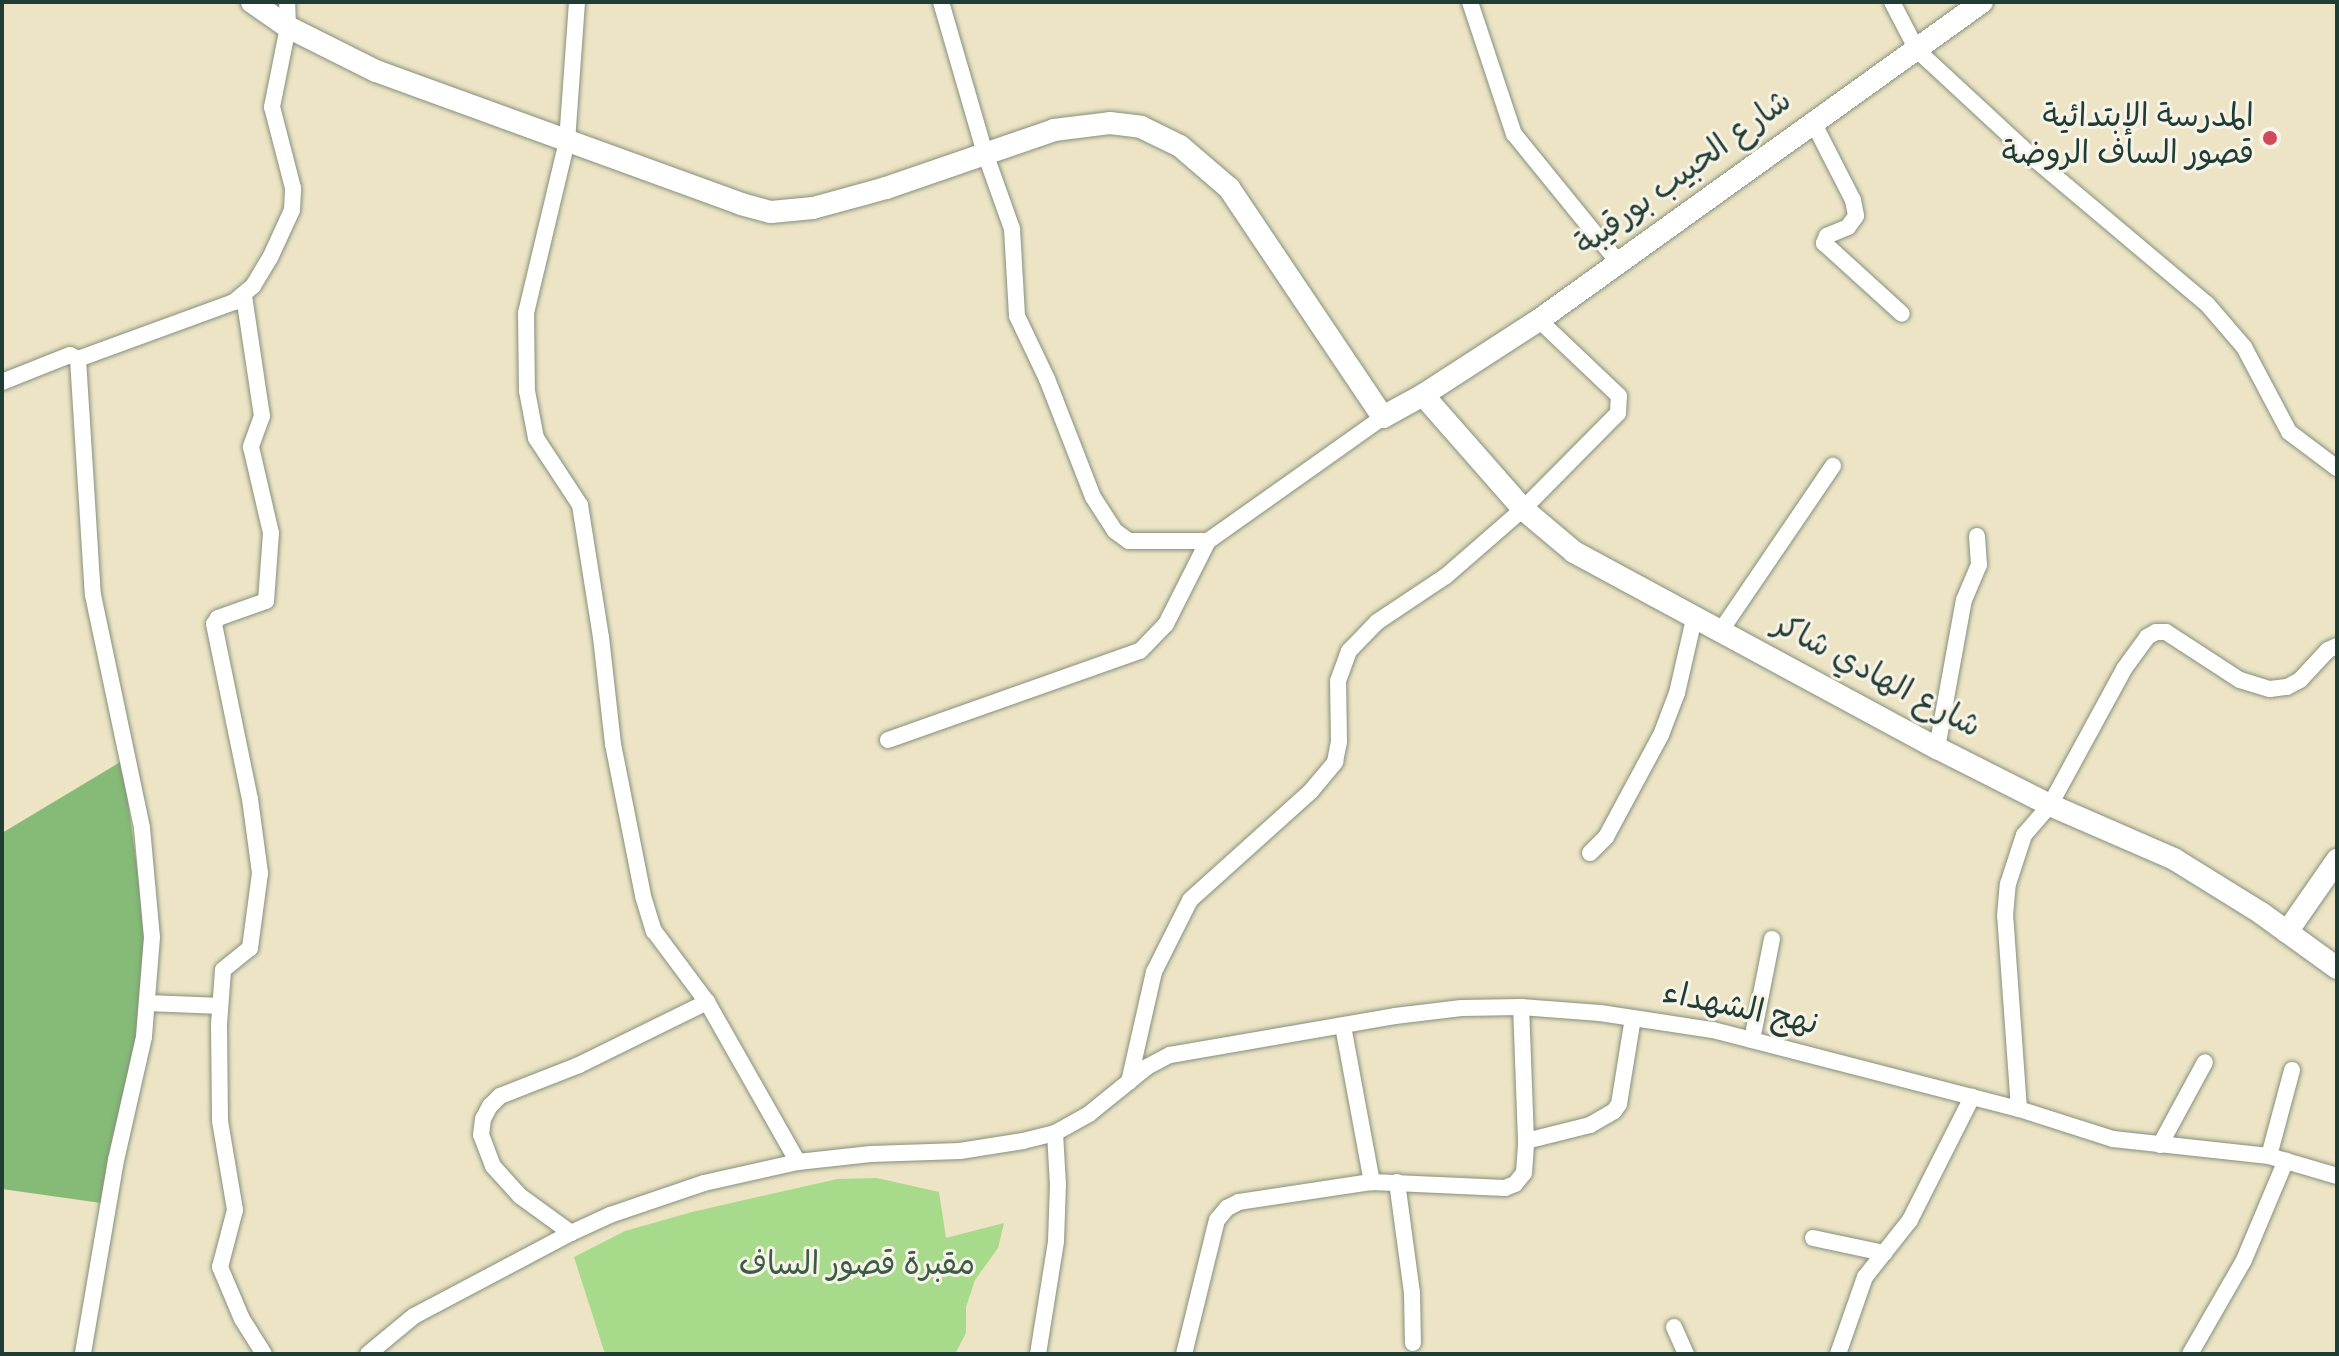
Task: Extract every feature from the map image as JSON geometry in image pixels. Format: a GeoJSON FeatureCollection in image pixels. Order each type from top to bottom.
{"type":"FeatureCollection","features":[{"type":"Feature","properties":{"kind":"street"},"geometry":{"type":"LineString","coordinates":[[252,2],[288,27],[376,71],[741,204],[787,213],[886,188],[1054,130],[1110,123],[1141,127],[1180,146],[1229,188],[1383,417],[1208,541],[1166,624],[1156,639],[1140,651],[888,740]]}},
{"type":"Feature","properties":{"kind":"street"},"geometry":{"type":"LineString","coordinates":[[2,382],[70,355],[78,359],[244,296],[270,258],[292,210],[293,188],[272,107],[288,27],[287,2]]}},
{"type":"Feature","properties":{"kind":"street"},"geometry":{"type":"LineString","coordinates":[[577,2],[567,141],[526,313],[527,391],[536,438],[580,505],[601,637],[613,744],[643,896],[654,931],[707,1002],[798,1162]]}},
{"type":"Feature","properties":{"kind":"street"},"geometry":{"type":"LineString","coordinates":[[941,2],[985,153],[1012,229],[1017,316],[1047,379],[1093,497],[1115,531],[1129,541],[1208,541]]}},
{"type":"Feature","properties":{"kind":"street"},"geometry":{"type":"LineString","coordinates":[[1470,2],[1514,134],[1619,263]]}},
{"type":"Feature","properties":{"kind":"street"},"geometry":{"type":"LineString","coordinates":[[1892,2],[1917,50],[2037,161],[2207,304],[2244,347],[2289,432],[2337,468]]}},
{"type":"Feature","properties":{"kind":"street","name":"شارع الحبيب بورقيبة"},"geometry":{"type":"LineString","coordinates":[[1383,417],[1423,395],[1539,320],[1982,2]]}},
{"type":"Feature","properties":{"kind":"street"},"geometry":{"type":"LineString","coordinates":[[1813,122],[1853,200],[1856,216],[1848,227],[1827,236],[1824,243],[1902,314]]}},
{"type":"Feature","properties":{"kind":"street"},"geometry":{"type":"LineString","coordinates":[[244,296],[262,416],[251,447],[271,533],[267,556],[268,596],[261,606],[218,618],[214,624],[250,799],[260,873],[250,948],[223,970],[220,1121],[235,1210],[220,1267],[242,1319],[264,1354]]}},
{"type":"Feature","properties":{"kind":"street"},"geometry":{"type":"LineString","coordinates":[[1129,1082],[1154,972],[1190,900],[1311,791],[1335,762],[1339,742],[1338,681],[1349,651],[1377,622],[1446,576],[1523,509],[1615,418],[1621,402],[1539,320]]}},
{"type":"Feature","properties":{"kind":"street"},"geometry":{"type":"LineString","coordinates":[[78,359],[93,595],[142,828],[153,949],[149,1003],[116,1160],[83,1354]]}},
{"type":"Feature","properties":{"kind":"street","name":"شارع الهادي شاكر"},"geometry":{"type":"LineString","coordinates":[[1423,395],[1523,509],[1574,552],[1937,748],[2050,805],[2174,859],[2337,968]]}},
{"type":"Feature","properties":{"kind":"street"},"geometry":{"type":"LineString","coordinates":[[1720,632],[1833,466]]}},
{"type":"Feature","properties":{"kind":"street"},"geometry":{"type":"LineString","coordinates":[[1937,748],[1964,600],[1979,565],[1977,536]]}},
{"type":"Feature","properties":{"kind":"street"},"geometry":{"type":"LineString","coordinates":[[1590,853],[1606,837],[1661,735],[1677,693],[1694,619]]}},
{"type":"Feature","properties":{"kind":"street"},"geometry":{"type":"LineString","coordinates":[[2019,1109],[2005,916],[2008,884],[2024,835],[2050,805],[2105,700],[2147,637],[2156,632],[2166,632],[2240,680],[2270,689],[2287,687],[2300,680],[2328,650],[2337,646]]}},
{"type":"Feature","properties":{"kind":"street"},"geometry":{"type":"LineString","coordinates":[[2287,932],[2337,860]]}},
{"type":"Feature","properties":{"kind":"street"},"geometry":{"type":"LineString","coordinates":[[1752,1040],[1772,939]]}},
{"type":"Feature","properties":{"kind":"street"},"geometry":{"type":"LineString","coordinates":[[571,1233],[520,1196],[493,1166],[481,1135],[483,1119],[490,1106],[500,1096],[579,1065],[707,1002]]}},
{"type":"Feature","properties":{"kind":"street"},"geometry":{"type":"LineString","coordinates":[[149,1003],[220,1006]]}},
{"type":"Feature","properties":{"kind":"street"},"geometry":{"type":"LineString","coordinates":[[1184,1354],[1217,1220],[1227,1208],[1239,1202],[1372,1182],[1505,1188],[1515,1184],[1524,1173],[1526,1141],[1521,1007]]}},
{"type":"Feature","properties":{"kind":"street","name":"نهج الشهداء"},"geometry":{"type":"LineString","coordinates":[[368,1354],[414,1316],[571,1233],[610,1215],[704,1183],[798,1162],[871,1154],[960,1151],[1055,1133],[1089,1114],[1170,1055],[1440,1010],[1521,1007],[1633,1018],[1752,1040],[2019,1109],[2113,1139],[2269,1156],[2337,1176]]}},
{"type":"Feature","properties":{"kind":"street"},"geometry":{"type":"LineString","coordinates":[[1526,1141],[1590,1125],[1614,1111],[1619,1104],[1633,1018]]}},
{"type":"Feature","properties":{"kind":"street"},"geometry":{"type":"LineString","coordinates":[[1343,1026],[1372,1182]]}},
{"type":"Feature","properties":{"kind":"street"},"geometry":{"type":"LineString","coordinates":[[2160,1145],[2205,1062]]}},
{"type":"Feature","properties":{"kind":"street"},"geometry":{"type":"LineString","coordinates":[[2269,1156],[2292,1070]]}},
{"type":"Feature","properties":{"kind":"street"},"geometry":{"type":"LineString","coordinates":[[1838,1354],[1855,1297],[1910,1220],[1972,1097]]}},
{"type":"Feature","properties":{"kind":"street"},"geometry":{"type":"LineString","coordinates":[[1038,1354],[1056,1241],[1058,1185],[1055,1133]]}},
{"type":"Feature","properties":{"kind":"street"},"geometry":{"type":"LineString","coordinates":[[2190,1354],[2244,1260],[2286,1160]]}},
{"type":"Feature","properties":{"kind":"street"},"geometry":{"type":"LineString","coordinates":[[1397,1182],[1412,1293],[1413,1343]]}},
{"type":"Feature","properties":{"kind":"street"},"geometry":{"type":"LineString","coordinates":[[1813,1238],[1884,1253]]}},
{"type":"Feature","properties":{"kind":"street"},"geometry":{"type":"LineString","coordinates":[[1674,1327],[1686,1354]]}},
{"type":"Feature","properties":{"kind":"green space"},"geometry":{"type":"Polygon","coordinates":[[[122,761],[149,952],[141,1038],[101,1203],[2,1189],[2,833],[122,761]]]}},
{"type":"Feature","properties":{"kind":"green space","name":"مقبرة قصور الساف"},"geometry":{"type":"Polygon","coordinates":[[[877,1178],[939,1192],[946,1238],[1004,1223],[998,1248],[975,1280],[966,1307],[966,1333],[955,1354],[605,1354],[574,1257],[625,1231],[692,1212],[837,1179],[877,1178]]]}},
{"type":"Feature","properties":{"kind":"place","name":"المدرسة الإبتدائية قصور الساف الروضة"},"geometry":{"type":"Point","coordinates":[2270,138]}}]}
